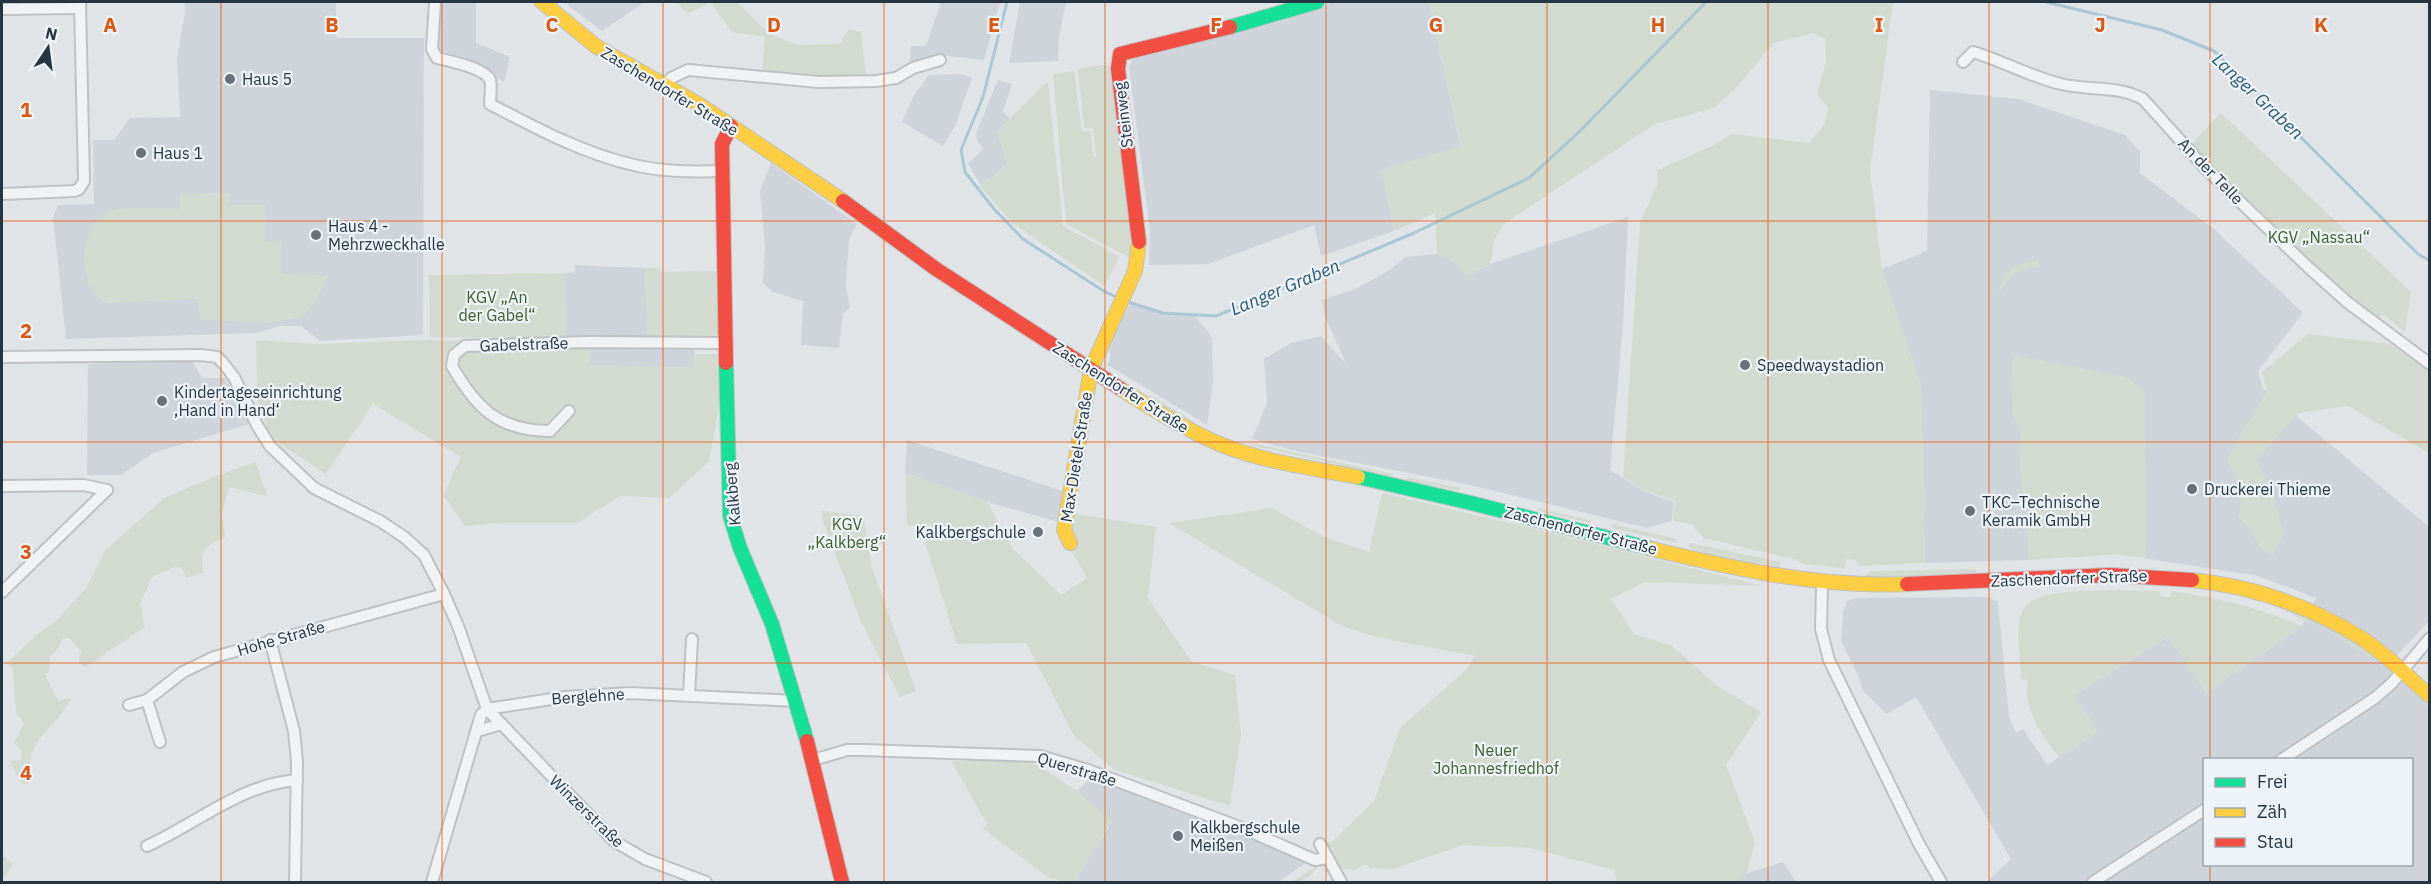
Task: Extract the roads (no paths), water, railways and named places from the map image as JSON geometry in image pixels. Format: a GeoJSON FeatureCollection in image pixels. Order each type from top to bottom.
{"type":"FeatureCollection","features":[{"type":"Feature","properties":{"kind":"street"},"geometry":{"type":"LineString","coordinates":[[435,2],[432,49],[437,58],[471,67],[486,75],[490,80],[490,104],[610,159],[671,171],[722,171]]}},
{"type":"Feature","properties":{"kind":"street","name":"Zaschendorfer Straße"},"geometry":{"type":"LineString","coordinates":[[542,2],[597,47],[700,105],[848,205],[936,269],[1172,422],[1224,446],[1255,455],[1468,502],[1733,567],[1822,583],[1913,584],[2126,574],[2210,581],[2267,596],[2326,619],[2360,638],[2430,696]]}},
{"type":"Feature","properties":{"kind":"street","name":"Steinweg"},"geometry":{"type":"LineString","coordinates":[[1091,369],[1129,286],[1138,259],[1140,237],[1118,69],[1120,54],[1274,16],[1317,2]]}},
{"type":"Feature","properties":{"kind":"street"},"geometry":{"type":"LineString","coordinates":[[2,9],[80,5],[82,186],[75,191],[2,194]]}},
{"type":"Feature","properties":{"kind":"street","name":"An der Telle"},"geometry":{"type":"LineString","coordinates":[[1963,62],[1973,51],[2004,61],[2050,82],[2073,87],[2113,89],[2143,99],[2206,169],[2285,246],[2347,302],[2430,364]]}},
{"type":"Feature","properties":{"kind":"street"},"geometry":{"type":"LineString","coordinates":[[666,86],[671,78],[688,70],[819,82],[888,80],[920,65],[940,60]]}},
{"type":"Feature","properties":{"kind":"street","name":"Kalkberg"},"geometry":{"type":"LineString","coordinates":[[731,126],[722,144],[730,516],[736,538],[776,637],[796,701],[822,789],[842,882]]}},
{"type":"Feature","properties":{"kind":"street","name":"Gabelstraße"},"geometry":{"type":"LineString","coordinates":[[569,411],[550,431],[527,431],[491,416],[467,392],[452,366],[454,355],[465,346],[588,342],[725,343]]}},
{"type":"Feature","properties":{"kind":"street"},"geometry":{"type":"LineString","coordinates":[[2,357],[201,355],[217,357],[234,377],[257,425],[270,446],[314,488],[380,521],[404,537],[424,555],[444,594],[488,709],[481,715],[432,882]]}},
{"type":"Feature","properties":{"kind":"street","name":"Max-Dietel-Straße"},"geometry":{"type":"LineString","coordinates":[[1070,543],[1064,530],[1091,369]]}},
{"type":"Feature","properties":{"kind":"street"},"geometry":{"type":"LineString","coordinates":[[2,486],[83,485],[107,490],[2,592]]}},
{"type":"Feature","properties":{"kind":"street"},"geometry":{"type":"LineString","coordinates":[[1822,583],[1823,639],[1829,660],[1919,844],[1941,882]]}},
{"type":"Feature","properties":{"kind":"street","name":"Hohe Straße"},"geometry":{"type":"LineString","coordinates":[[129,705],[147,700],[195,665],[214,657],[444,594]]}},
{"type":"Feature","properties":{"kind":"street"},"geometry":{"type":"LineString","coordinates":[[2283,758],[2375,698],[2430,638]]}},
{"type":"Feature","properties":{"kind":"street"},"geometry":{"type":"LineString","coordinates":[[689,695],[692,639]]}},
{"type":"Feature","properties":{"kind":"street"},"geometry":{"type":"LineString","coordinates":[[270,640],[294,730],[297,780],[295,882]]}},
{"type":"Feature","properties":{"kind":"street","name":"Berglehne"},"geometry":{"type":"LineString","coordinates":[[488,709],[565,697],[630,693],[796,701]]}},
{"type":"Feature","properties":{"kind":"street"},"geometry":{"type":"LineString","coordinates":[[147,700],[160,742]]}},
{"type":"Feature","properties":{"kind":"street","name":"Winzerstraße"},"geometry":{"type":"LineString","coordinates":[[488,709],[614,841],[645,859],[706,882]]}},
{"type":"Feature","properties":{"kind":"street"},"geometry":{"type":"LineString","coordinates":[[477,731],[502,724]]}},
{"type":"Feature","properties":{"kind":"street","name":"Querstraße"},"geometry":{"type":"LineString","coordinates":[[813,760],[847,750],[1040,756],[1088,770],[1242,828],[1315,860],[1328,858]]}},
{"type":"Feature","properties":{"kind":"street"},"geometry":{"type":"LineString","coordinates":[[147,846],[230,801],[277,783],[297,780]]}},
{"type":"Feature","properties":{"kind":"street"},"geometry":{"type":"LineString","coordinates":[[2093,882],[2203,811]]}},
{"type":"Feature","properties":{"kind":"street"},"geometry":{"type":"LineString","coordinates":[[1320,844],[1341,882]]}},
{"type":"Feature","properties":{"kind":"waterway","name":"Langer Graben"},"geometry":{"type":"LineString","coordinates":[[1007,2],[983,97],[961,150],[965,172],[994,209],[1023,239],[1116,297]]}},
{"type":"Feature","properties":{"kind":"waterway","name":"Langer Graben"},"geometry":{"type":"LineString","coordinates":[[1128,302],[1163,313],[1216,316],[1414,233],[1529,178],[1580,131],[1706,2]]}},
{"type":"Feature","properties":{"kind":"waterway","name":"Langer Graben"},"geometry":{"type":"LineString","coordinates":[[2046,2],[2162,30],[2214,51],[2418,254],[2430,261]]}},
{"type":"Feature","properties":{"kind":"place","name":"Haus 5"},"geometry":{"type":"Point","coordinates":[230,79]}},
{"type":"Feature","properties":{"kind":"place","name":"Haus 1"},"geometry":{"type":"Point","coordinates":[141,153]}},
{"type":"Feature","properties":{"kind":"place","name":"Haus 4 - Mehrzweckhalle"},"geometry":{"type":"Point","coordinates":[316,235]}},
{"type":"Feature","properties":{"kind":"place","name":"Speedwaystadion"},"geometry":{"type":"Point","coordinates":[1745,365]}},
{"type":"Feature","properties":{"kind":"place","name":"Kindertageseinrichtung ‚Hand in Hand‘"},"geometry":{"type":"Point","coordinates":[162,401]}},
{"type":"Feature","properties":{"kind":"place","name":"Druckerei Thieme"},"geometry":{"type":"Point","coordinates":[2192,489]}},
{"type":"Feature","properties":{"kind":"place","name":"TKC–Technische Keramik GmbH"},"geometry":{"type":"Point","coordinates":[1970,511]}},
{"type":"Feature","properties":{"kind":"place","name":"Kalkbergschule"},"geometry":{"type":"Point","coordinates":[1038,532]}},
{"type":"Feature","properties":{"kind":"place","name":"Kalkbergschule Meißen"},"geometry":{"type":"Point","coordinates":[1178,836]}},
{"type":"Feature","properties":{"kind":"park label","name":"KGV „Nassau“"},"geometry":{"type":"Point","coordinates":[2319,237]}},
{"type":"Feature","properties":{"kind":"park label","name":"KGV „An der Gabel“"},"geometry":{"type":"Point","coordinates":[497,306]}},
{"type":"Feature","properties":{"kind":"park label","name":"KGV „Kalkberg“"},"geometry":{"type":"Point","coordinates":[847,533]}},
{"type":"Feature","properties":{"kind":"park label","name":"Neuer Johannesfriedhof"},"geometry":{"type":"Point","coordinates":[1496,759]}}]}
